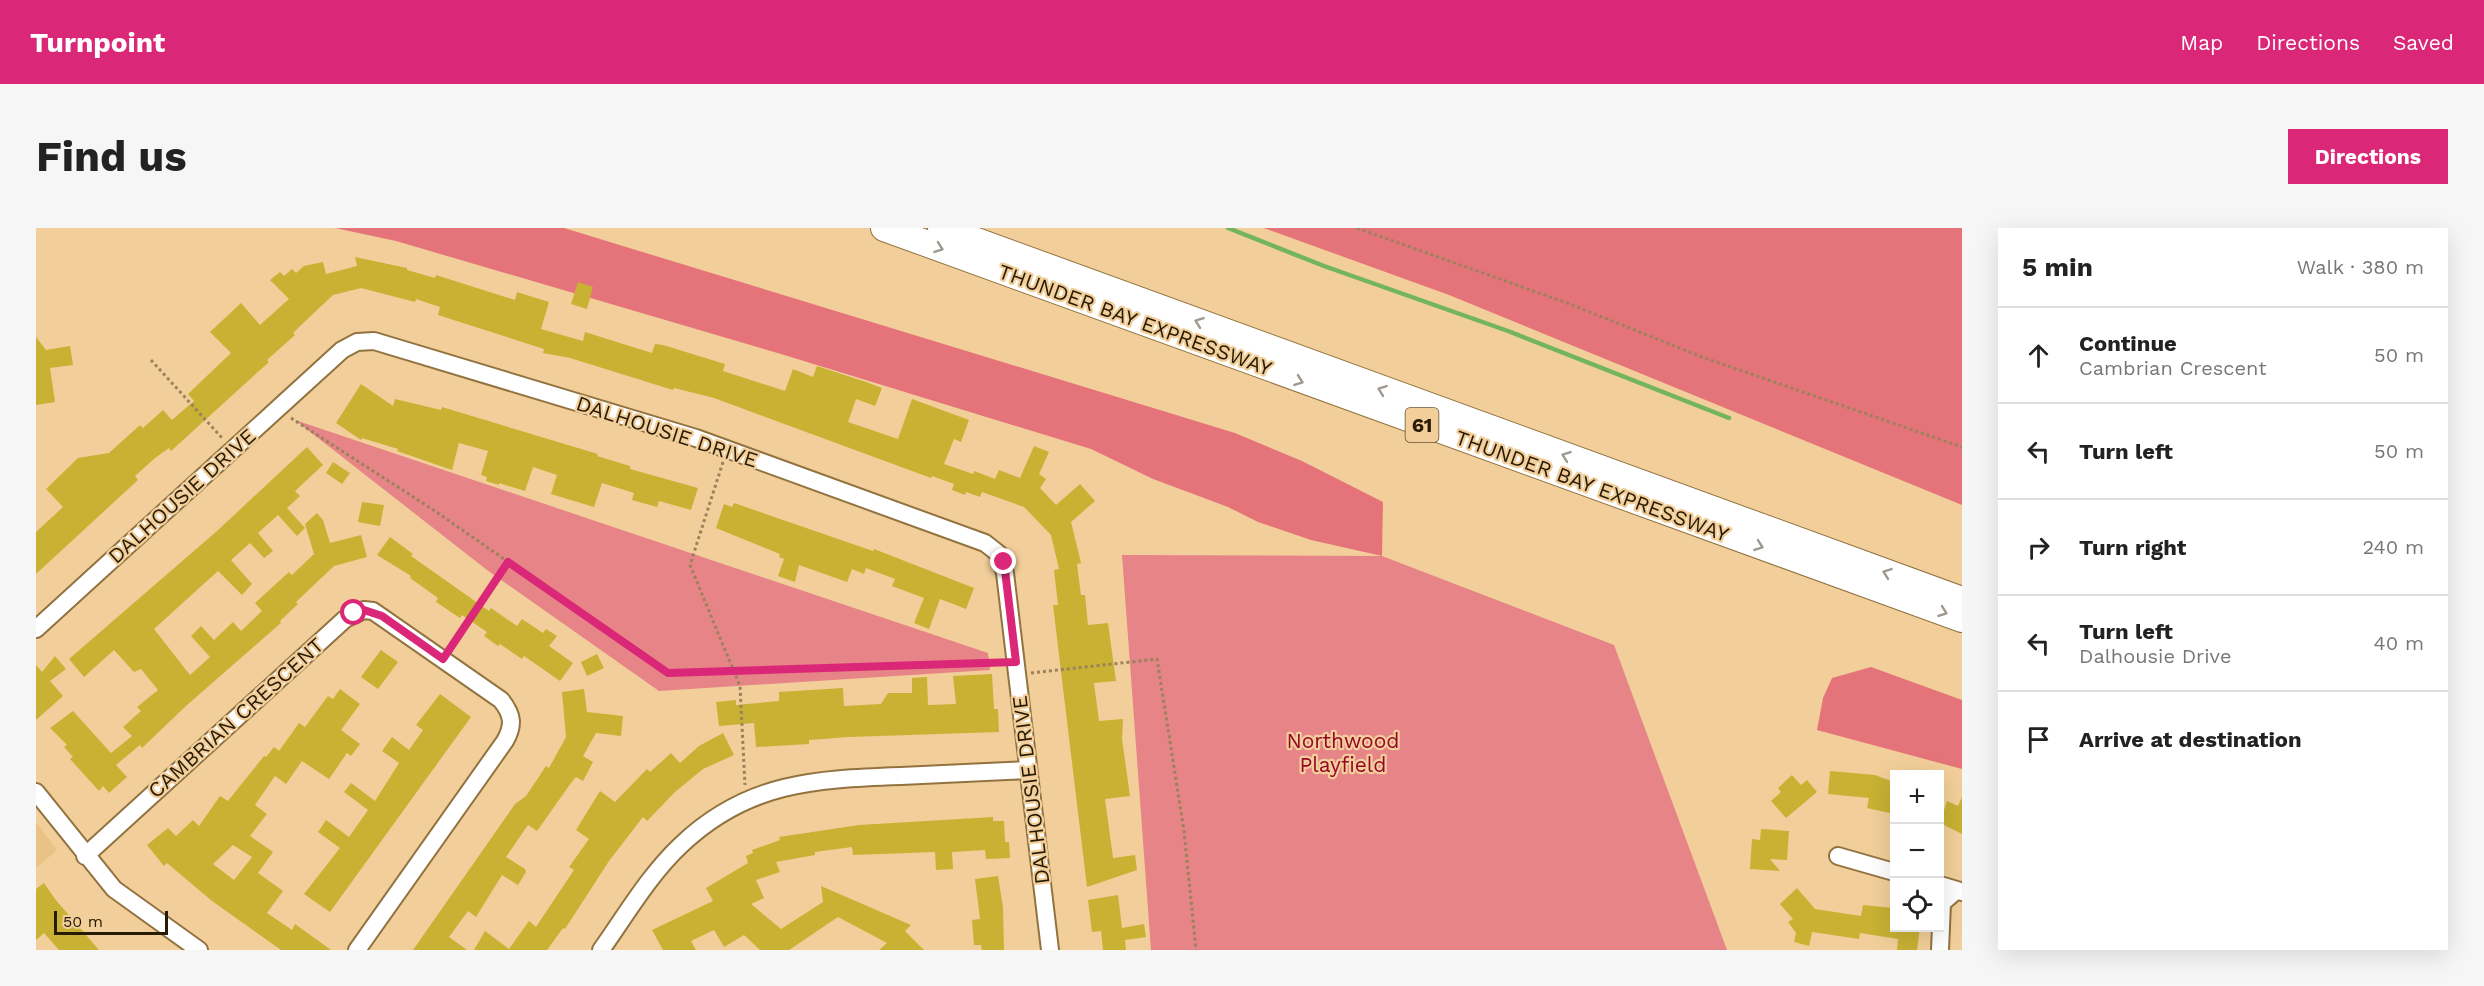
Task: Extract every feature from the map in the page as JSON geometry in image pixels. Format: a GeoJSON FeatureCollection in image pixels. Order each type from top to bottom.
{"type":"FeatureCollection","features":[{"type":"Feature","properties":{"kind":"highway","name":"THUNDER BAY EXPRESSWAY"},"geometry":{"type":"LineString","coordinates":[[884,228],[1388,413],[1962,619]]}},
{"type":"Feature","properties":{"kind":"highway","name":"THUNDER BAY EXPRESSWAY"},"geometry":{"type":"LineString","coordinates":[[941,228],[1962,600]]}},
{"type":"Feature","properties":{"kind":"street","name":"DALHOUSIE DRIVE"},"geometry":{"type":"LineString","coordinates":[[36,629],[342,350],[357,342],[374,341],[728,449],[993,547],[1004,562],[1050,950]]}},
{"type":"Feature","properties":{"kind":"street","name":"CAMBRIAN CRESCENT"},"geometry":{"type":"LineString","coordinates":[[85,856],[354,613],[364,610],[382,616],[501,700],[512,719],[511,730],[357,950]]}},
{"type":"Feature","properties":{"kind":"street"},"geometry":{"type":"LineString","coordinates":[[600,950],[670,856],[702,828],[745,802],[785,786],[821,780],[1028,770]]}},
{"type":"Feature","properties":{"kind":"street"},"geometry":{"type":"LineString","coordinates":[[36,792],[85,856],[114,889],[199,950]]}},
{"type":"Feature","properties":{"kind":"street"},"geometry":{"type":"LineString","coordinates":[[1838,856],[1890,871]]}},
{"type":"Feature","properties":{"kind":"street"},"geometry":{"type":"LineString","coordinates":[[1944,886],[1959,891]]}},
{"type":"Feature","properties":{"kind":"street"},"geometry":{"type":"LineString","coordinates":[[1940,950],[1942,903],[1959,891]]}},
{"type":"Feature","properties":{"kind":"path"},"geometry":{"type":"LineString","coordinates":[[1357,228],[1567,303],[1702,357],[1962,447]]}},
{"type":"Feature","properties":{"kind":"path"},"geometry":{"type":"LineString","coordinates":[[151,360],[232,450]]}},
{"type":"Feature","properties":{"kind":"path"},"geometry":{"type":"LineString","coordinates":[[278,408],[508,562],[668,673],[1017,668],[1157,659],[1184,831],[1196,950]]}},
{"type":"Feature","properties":{"kind":"path"},"geometry":{"type":"LineString","coordinates":[[728,449],[690,566],[736,671],[741,696],[746,772],[745,802]]}},
{"type":"Feature","properties":{"kind":"path"},"geometry":{"type":"LineString","coordinates":[[443,659],[508,562]]}},
{"type":"Feature","properties":{"kind":"shaded area"},"geometry":{"type":"Polygon","coordinates":[[[335,228],[564,228],[1235,433],[1302,461],[1383,502],[1382,556],[1311,540],[1258,522],[1228,507],[1153,479],[1091,449],[781,354],[396,241],[335,228]]]}},
{"type":"Feature","properties":{"kind":"shaded area"},"geometry":{"type":"Polygon","coordinates":[[[1264,228],[1962,228],[1962,505],[1449,295],[1264,228]]]}},
{"type":"Feature","properties":{"kind":"shaded area"},"geometry":{"type":"Polygon","coordinates":[[[1871,667],[1962,700],[1962,769],[1817,730],[1823,698],[1832,678],[1871,667]]]}},
{"type":"Feature","properties":{"kind":"shaded area"},"geometry":{"type":"Polygon","coordinates":[[[36,822],[57,850],[36,868],[36,822]]]}},
{"type":"Feature","properties":{"kind":"green space"},"geometry":{"type":"Polygon","coordinates":[[[295,420],[988,653],[990,670],[659,691],[487,570],[295,420]]]}},
{"type":"Feature","properties":{"kind":"green space","name":"Northwood Playfield"},"geometry":{"type":"Polygon","coordinates":[[[1122,555],[1382,556],[1614,645],[1727,950],[1151,950],[1122,555]]]}},
{"type":"Feature","properties":{"kind":"building"},"geometry":{"type":"Polygon","coordinates":[[[355,257],[407,268],[407,270],[435,278],[436,275],[515,300],[517,292],[549,302],[541,329],[583,341],[585,332],[652,353],[655,344],[663,345],[725,364],[723,371],[785,391],[793,369],[813,377],[817,366],[866,382],[882,388],[875,406],[856,399],[848,422],[898,439],[912,399],[969,420],[961,442],[954,439],[944,464],[973,474],[974,471],[995,479],[999,470],[1020,478],[1034,446],[1049,452],[1039,474],[1046,479],[1040,488],[1056,505],[1080,484],[1095,501],[1071,522],[1081,563],[1077,564],[1081,595],[1085,595],[1088,625],[1108,623],[1116,681],[1094,683],[1099,721],[1123,719],[1122,739],[1130,796],[1105,799],[1113,858],[1135,855],[1137,870],[1087,887],[1053,605],[1058,605],[1054,570],[1059,569],[1051,535],[1024,507],[982,492],[980,497],[966,492],[965,495],[952,490],[954,484],[932,476],[931,478],[714,398],[674,388],[673,390],[570,358],[543,353],[544,349],[438,315],[440,307],[416,299],[415,302],[361,288],[333,295],[293,333],[295,335],[267,360],[269,362],[171,451],[169,448],[135,476],[138,480],[36,574],[36,532],[63,507],[46,489],[78,458],[109,453],[140,425],[143,428],[163,410],[172,420],[194,401],[188,394],[231,353],[210,332],[241,303],[260,325],[289,299],[270,280],[280,272],[284,276],[292,269],[296,273],[304,266],[323,262],[326,274],[357,266],[355,257]]]}},
{"type":"Feature","properties":{"kind":"building"},"geometry":{"type":"Polygon","coordinates":[[[578,282],[593,287],[587,309],[571,304],[578,282]]]}},
{"type":"Feature","properties":{"kind":"building"},"geometry":{"type":"Polygon","coordinates":[[[36,337],[46,350],[70,346],[73,365],[50,368],[55,402],[36,405],[36,337]]]}},
{"type":"Feature","properties":{"kind":"building"},"geometry":{"type":"Polygon","coordinates":[[[361,384],[393,406],[395,399],[441,410],[442,407],[598,454],[597,456],[630,466],[630,469],[698,488],[691,510],[659,501],[657,507],[632,500],[634,493],[602,483],[594,507],[551,494],[557,475],[533,467],[525,491],[499,483],[499,485],[486,481],[487,477],[481,475],[488,451],[459,443],[452,470],[397,451],[398,449],[362,438],[361,440],[336,423],[361,384]]]}},
{"type":"Feature","properties":{"kind":"building"},"geometry":{"type":"Polygon","coordinates":[[[307,447],[323,465],[295,491],[300,496],[287,508],[305,528],[297,536],[278,515],[258,533],[273,551],[264,558],[250,543],[231,560],[252,584],[242,595],[218,571],[154,629],[190,675],[210,657],[191,636],[201,626],[214,640],[233,622],[241,631],[262,611],[255,603],[289,572],[292,575],[314,554],[305,524],[317,513],[323,520],[330,543],[361,535],[367,557],[334,566],[296,602],[298,604],[280,621],[281,623],[187,705],[142,748],[140,745],[116,765],[127,777],[109,793],[103,786],[99,791],[70,759],[73,757],[64,747],[67,745],[50,728],[73,711],[111,753],[132,736],[123,727],[141,711],[137,707],[158,690],[141,669],[134,672],[114,650],[84,677],[69,659],[217,531],[307,447]]]}},
{"type":"Feature","properties":{"kind":"building"},"geometry":{"type":"Polygon","coordinates":[[[333,462],[350,473],[342,484],[326,473],[333,462]]]}},
{"type":"Feature","properties":{"kind":"building"},"geometry":{"type":"Polygon","coordinates":[[[362,502],[384,505],[380,526],[358,522],[362,502]]]}},
{"type":"Feature","properties":{"kind":"building"},"geometry":{"type":"Polygon","coordinates":[[[734,503],[873,551],[874,549],[974,588],[966,609],[940,599],[929,629],[914,623],[924,598],[892,586],[895,579],[866,568],[864,574],[852,569],[847,582],[799,565],[795,582],[778,576],[784,559],[779,557],[780,554],[716,528],[724,504],[732,507],[734,503]]]}},
{"type":"Feature","properties":{"kind":"building"},"geometry":{"type":"Polygon","coordinates":[[[390,537],[413,554],[411,556],[489,611],[491,608],[517,626],[522,619],[543,633],[546,629],[557,636],[549,646],[573,663],[560,681],[524,656],[522,659],[500,644],[498,646],[484,636],[487,632],[462,615],[460,618],[436,602],[438,598],[410,578],[411,576],[377,555],[390,537]]]}},
{"type":"Feature","properties":{"kind":"building"},"geometry":{"type":"Polygon","coordinates":[[[381,650],[398,662],[378,689],[361,677],[381,650]]]}},
{"type":"Feature","properties":{"kind":"building"},"geometry":{"type":"Polygon","coordinates":[[[597,654],[604,668],[587,676],[581,662],[597,654]]]}},
{"type":"Feature","properties":{"kind":"building"},"geometry":{"type":"Polygon","coordinates":[[[55,656],[66,669],[50,681],[63,696],[36,720],[36,665],[42,672],[55,656]]]}},
{"type":"Feature","properties":{"kind":"building"},"geometry":{"type":"Polygon","coordinates":[[[992,674],[994,709],[998,709],[999,732],[849,737],[809,740],[809,744],[756,747],[754,723],[719,726],[716,702],[736,700],[736,705],[779,701],[779,692],[843,688],[844,706],[881,704],[888,693],[912,693],[912,678],[927,677],[928,705],[956,704],[953,676],[992,674]]]}},
{"type":"Feature","properties":{"kind":"building"},"geometry":{"type":"Polygon","coordinates":[[[340,689],[360,704],[341,730],[360,744],[351,756],[347,753],[329,779],[302,761],[286,784],[275,776],[255,805],[267,814],[250,836],[273,852],[258,873],[283,891],[267,913],[292,930],[295,924],[331,950],[281,950],[212,901],[167,863],[164,866],[147,845],[168,828],[176,836],[193,820],[199,826],[220,796],[228,801],[264,756],[266,757],[274,747],[279,751],[299,723],[305,727],[328,696],[333,699],[340,689]],[[233,845],[213,864],[234,880],[252,857],[233,845]]]}},
{"type":"Feature","properties":{"kind":"building"},"geometry":{"type":"Polygon","coordinates":[[[584,689],[587,712],[623,716],[621,736],[596,733],[583,756],[593,762],[583,781],[576,777],[537,831],[528,825],[506,857],[525,869],[526,872],[518,885],[502,875],[476,917],[468,911],[449,937],[467,950],[413,950],[515,804],[526,796],[546,766],[549,768],[566,737],[562,692],[584,689]]]}},
{"type":"Feature","properties":{"kind":"building"},"geometry":{"type":"Polygon","coordinates":[[[440,694],[471,717],[330,912],[304,894],[340,848],[318,832],[326,820],[349,837],[368,810],[344,792],[351,783],[375,801],[399,763],[382,751],[392,737],[409,750],[423,730],[416,725],[440,694]]]}},
{"type":"Feature","properties":{"kind":"building"},"geometry":{"type":"Polygon","coordinates":[[[723,733],[734,755],[703,769],[675,792],[647,821],[643,817],[609,861],[565,929],[563,928],[547,950],[474,950],[485,931],[509,949],[529,921],[536,927],[574,870],[569,867],[589,839],[576,830],[600,791],[615,802],[647,769],[650,772],[671,753],[680,763],[699,746],[723,733]]]}},
{"type":"Feature","properties":{"kind":"building"},"geometry":{"type":"Polygon","coordinates":[[[1830,771],[1875,775],[1890,781],[1890,813],[1867,808],[1869,798],[1828,794],[1830,771]]]}},
{"type":"Feature","properties":{"kind":"building"},"geometry":{"type":"Polygon","coordinates":[[[1792,775],[1801,785],[1807,780],[1817,792],[1786,818],[1771,801],[1781,792],[1778,788],[1792,775]]]}},
{"type":"Feature","properties":{"kind":"building"},"geometry":{"type":"Polygon","coordinates":[[[1962,797],[1962,834],[1944,825],[1944,810],[1947,801],[1958,806],[1962,797]]]}},
{"type":"Feature","properties":{"kind":"building"},"geometry":{"type":"Polygon","coordinates":[[[993,817],[993,821],[1004,821],[1005,842],[1009,842],[1010,858],[986,859],[985,850],[952,852],[953,869],[936,870],[935,852],[853,855],[852,847],[815,852],[815,855],[776,862],[780,872],[756,880],[764,898],[751,904],[781,929],[823,902],[821,886],[911,925],[905,931],[924,950],[879,950],[887,943],[838,917],[789,950],[760,950],[744,935],[724,947],[714,930],[691,941],[696,950],[663,950],[652,930],[713,901],[706,888],[748,863],[746,856],[753,853],[752,850],[780,840],[779,837],[859,825],[993,817]]]}},
{"type":"Feature","properties":{"kind":"building"},"geometry":{"type":"Polygon","coordinates":[[[1761,829],[1789,831],[1787,860],[1770,859],[1780,871],[1750,869],[1752,839],[1760,840],[1761,829]]]}},
{"type":"Feature","properties":{"kind":"building"},"geometry":{"type":"Polygon","coordinates":[[[998,876],[1003,907],[1004,950],[982,950],[981,945],[974,945],[972,920],[980,919],[975,879],[998,876]]]}},
{"type":"Feature","properties":{"kind":"building"},"geometry":{"type":"Polygon","coordinates":[[[44,883],[99,950],[59,950],[44,933],[36,940],[36,889],[44,883]]]}},
{"type":"Feature","properties":{"kind":"building"},"geometry":{"type":"Polygon","coordinates":[[[1797,888],[1815,909],[1861,916],[1863,905],[1890,908],[1890,932],[1919,932],[1917,950],[1897,950],[1898,939],[1860,933],[1859,939],[1812,932],[1809,946],[1794,942],[1796,933],[1788,922],[1793,919],[1780,904],[1797,888]]]}},
{"type":"Feature","properties":{"kind":"building"},"geometry":{"type":"Polygon","coordinates":[[[1118,895],[1122,928],[1144,924],[1146,937],[1125,940],[1126,950],[1103,950],[1101,931],[1092,932],[1088,900],[1118,895]]]}},
{"type":"Feature","properties":{"kind":"waterway"},"geometry":{"type":"LineString","coordinates":[[1228,228],[1324,266],[1508,331],[1729,418]]}},
{"type":"Feature","properties":{"kind":"route"},"geometry":{"type":"LineString","coordinates":[[354,613],[364,610],[374,611],[443,659],[508,562],[668,673],[1016,662],[1004,562]]}}]}
